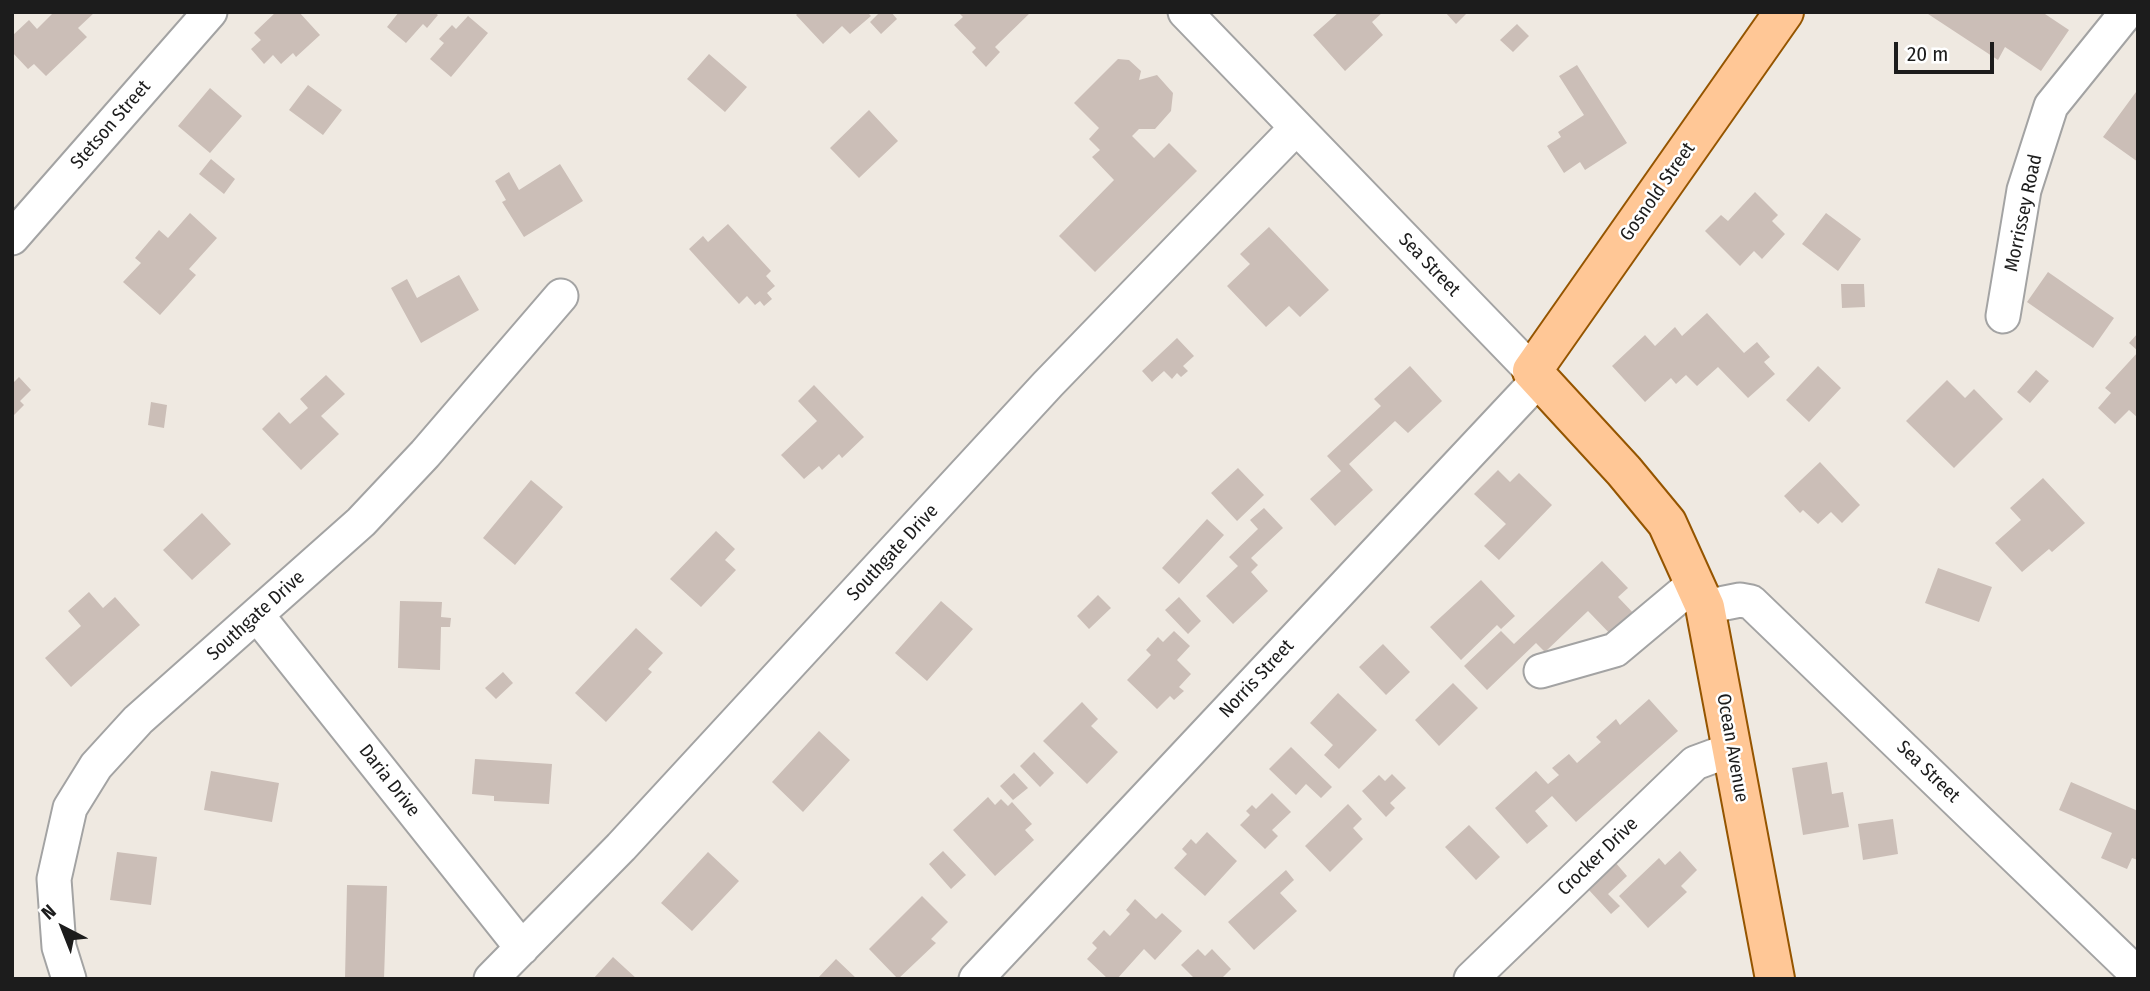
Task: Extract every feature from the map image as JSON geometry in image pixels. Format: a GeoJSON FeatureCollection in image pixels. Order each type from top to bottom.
{"type":"FeatureCollection","features":[{"type":"Feature","properties":{"kind":"main road","name":"Gosnold Street"},"geometry":{"type":"LineString","coordinates":[[1535,376],[1784,12]]}},
{"type":"Feature","properties":{"kind":"main road","name":"Sea Street"},"geometry":{"type":"LineString","coordinates":[[1535,376],[1624,471],[1667,523]]}},
{"type":"Feature","properties":{"kind":"main road","name":"Ocean Avenue"},"geometry":{"type":"LineString","coordinates":[[1667,523],[1700,595],[1732,749],[1774,979]]}},
{"type":"Feature","properties":{"kind":"street","name":"Stetson Street"},"geometry":{"type":"LineString","coordinates":[[12,238],[210,12]]}},
{"type":"Feature","properties":{"kind":"street","name":"Sea Street"},"geometry":{"type":"LineString","coordinates":[[1185,12],[1535,376]]}},
{"type":"Feature","properties":{"kind":"street","name":"Morrissey Road"},"geometry":{"type":"LineString","coordinates":[[2003,316],[2024,190],[2050,106],[2127,12]]}},
{"type":"Feature","properties":{"kind":"street","name":"Southgate Drive"},"geometry":{"type":"LineString","coordinates":[[491,979],[621,848],[1048,384],[1296,128]]}},
{"type":"Feature","properties":{"kind":"street","name":"Southgate Drive"},"geometry":{"type":"LineString","coordinates":[[69,979],[60,947],[54,879],[70,808],[96,766],[138,720],[361,522],[425,454],[561,296]]}},
{"type":"Feature","properties":{"kind":"street","name":"Norris Street"},"geometry":{"type":"LineString","coordinates":[[976,979],[1535,376]]}},
{"type":"Feature","properties":{"kind":"street","name":"Sea Street"},"geometry":{"type":"LineString","coordinates":[[1700,595],[1751,602],[2138,975]]}},
{"type":"Feature","properties":{"kind":"street"},"geometry":{"type":"LineString","coordinates":[[1541,671],[1615,650],[1700,595]]}},
{"type":"Feature","properties":{"kind":"street","name":"Daria Drive"},"geometry":{"type":"LineString","coordinates":[[257,615],[522,948]]}},
{"type":"Feature","properties":{"kind":"street","name":"Crocker Drive"},"geometry":{"type":"LineString","coordinates":[[1471,979],[1695,764],[1732,749]]}},
{"type":"Feature","properties":{"kind":"building"},"geometry":{"type":"Polygon","coordinates":[[[54,12],[95,12],[78,28],[87,37],[46,76],[34,64],[28,69],[12,52],[12,36],[29,20],[37,29],[54,12]]]}},
{"type":"Feature","properties":{"kind":"building"},"geometry":{"type":"Polygon","coordinates":[[[276,12],[299,12],[320,35],[296,57],[293,53],[281,64],[273,55],[264,64],[251,49],[261,40],[254,33],[276,12]]]}},
{"type":"Feature","properties":{"kind":"building"},"geometry":{"type":"Polygon","coordinates":[[[399,12],[434,12],[438,15],[427,28],[423,24],[406,43],[387,27],[399,12]]]}},
{"type":"Feature","properties":{"kind":"building"},"geometry":{"type":"Polygon","coordinates":[[[799,12],[867,12],[871,16],[850,34],[842,26],[823,44],[796,15],[799,12]]]}},
{"type":"Feature","properties":{"kind":"building"},"geometry":{"type":"Polygon","coordinates":[[[880,12],[891,12],[897,19],[881,34],[870,22],[880,12]]]}},
{"type":"Feature","properties":{"kind":"building"},"geometry":{"type":"Polygon","coordinates":[[[958,12],[1031,12],[995,47],[1000,52],[986,67],[972,52],[976,48],[954,25],[963,17],[958,12]]]}},
{"type":"Feature","properties":{"kind":"building"},"geometry":{"type":"Polygon","coordinates":[[[1339,12],[1383,12],[1372,22],[1383,35],[1345,71],[1313,35],[1339,12]]]}},
{"type":"Feature","properties":{"kind":"building"},"geometry":{"type":"Polygon","coordinates":[[[1445,12],[1468,12],[1456,24],[1445,12]]]}},
{"type":"Feature","properties":{"kind":"building"},"geometry":{"type":"Polygon","coordinates":[[[1925,12],[2042,12],[2069,30],[2041,71],[2005,47],[1998,60],[1925,12]]]}},
{"type":"Feature","properties":{"kind":"building"},"geometry":{"type":"Polygon","coordinates":[[[468,16],[488,33],[451,77],[430,59],[444,43],[439,39],[452,25],[456,29],[468,16]]]}},
{"type":"Feature","properties":{"kind":"building"},"geometry":{"type":"Polygon","coordinates":[[[1517,24],[1529,36],[1513,52],[1500,40],[1517,24]]]}},
{"type":"Feature","properties":{"kind":"building"},"geometry":{"type":"Polygon","coordinates":[[[709,54],[747,87],[725,112],[687,79],[709,54]]]}},
{"type":"Feature","properties":{"kind":"building"},"geometry":{"type":"Polygon","coordinates":[[[1118,59],[1129,60],[1141,71],[1139,80],[1157,75],[1173,93],[1171,111],[1155,129],[1139,129],[1132,136],[1154,158],[1169,143],[1197,171],[1095,272],[1059,236],[1114,180],[1092,157],[1100,150],[1089,139],[1099,128],[1074,103],[1118,59]]]}},
{"type":"Feature","properties":{"kind":"building"},"geometry":{"type":"Polygon","coordinates":[[[1577,65],[1627,143],[1585,170],[1580,162],[1564,173],[1547,146],[1561,137],[1558,132],[1584,115],[1559,76],[1577,65]]]}},
{"type":"Feature","properties":{"kind":"building"},"geometry":{"type":"Polygon","coordinates":[[[308,85],[342,110],[323,135],[289,110],[308,85]]]}},
{"type":"Feature","properties":{"kind":"building"},"geometry":{"type":"Polygon","coordinates":[[[210,88],[242,116],[210,153],[178,126],[210,88]]]}},
{"type":"Feature","properties":{"kind":"building"},"geometry":{"type":"Polygon","coordinates":[[[2136,92],[2138,93],[2138,162],[2103,137],[2136,92]]]}},
{"type":"Feature","properties":{"kind":"building"},"geometry":{"type":"Polygon","coordinates":[[[869,110],[898,141],[859,178],[830,148],[869,110]]]}},
{"type":"Feature","properties":{"kind":"building"},"geometry":{"type":"Polygon","coordinates":[[[211,159],[235,179],[224,194],[199,174],[211,159]]]}},
{"type":"Feature","properties":{"kind":"building"},"geometry":{"type":"Polygon","coordinates":[[[560,164],[583,201],[524,237],[502,202],[506,200],[495,181],[509,172],[519,190],[560,164]]]}},
{"type":"Feature","properties":{"kind":"building"},"geometry":{"type":"Polygon","coordinates":[[[1755,192],[1778,215],[1772,221],[1785,234],[1762,259],[1754,251],[1740,266],[1705,231],[1721,215],[1728,221],[1755,192]]]}},
{"type":"Feature","properties":{"kind":"building"},"geometry":{"type":"Polygon","coordinates":[[[190,213],[217,238],[189,269],[196,275],[160,315],[123,282],[141,263],[135,258],[159,230],[168,238],[190,213]]]}},
{"type":"Feature","properties":{"kind":"building"},"geometry":{"type":"Polygon","coordinates":[[[1826,213],[1861,239],[1838,271],[1802,244],[1826,213]]]}},
{"type":"Feature","properties":{"kind":"building"},"geometry":{"type":"Polygon","coordinates":[[[728,224],[771,271],[766,276],[775,286],[767,293],[772,299],[764,306],[760,301],[755,305],[747,296],[739,304],[689,249],[703,236],[708,242],[728,224]]]}},
{"type":"Feature","properties":{"kind":"building"},"geometry":{"type":"Polygon","coordinates":[[[1269,227],[1329,290],[1300,317],[1289,306],[1266,327],[1227,286],[1250,264],[1240,254],[1269,227]]]}},
{"type":"Feature","properties":{"kind":"building"},"geometry":{"type":"Polygon","coordinates":[[[2048,272],[2114,318],[2093,348],[2027,302],[2048,272]]]}},
{"type":"Feature","properties":{"kind":"building"},"geometry":{"type":"Polygon","coordinates":[[[459,275],[479,310],[421,343],[391,288],[407,279],[417,298],[459,275]]]}},
{"type":"Feature","properties":{"kind":"building"},"geometry":{"type":"Polygon","coordinates":[[[1841,284],[1864,284],[1865,307],[1842,308],[1841,284]]]}},
{"type":"Feature","properties":{"kind":"building"},"geometry":{"type":"Polygon","coordinates":[[[1707,313],[1744,353],[1757,342],[1770,357],[1764,362],[1775,374],[1748,398],[1718,367],[1697,386],[1686,375],[1676,384],[1671,378],[1645,402],[1612,366],[1645,335],[1655,346],[1675,327],[1682,336],[1707,313]]]}},
{"type":"Feature","properties":{"kind":"building"},"geometry":{"type":"Polygon","coordinates":[[[2138,333],[2138,351],[2129,343],[2138,333]]]}},
{"type":"Feature","properties":{"kind":"building"},"geometry":{"type":"Polygon","coordinates":[[[1177,338],[1194,356],[1183,366],[1188,371],[1181,377],[1177,373],[1172,379],[1164,371],[1152,382],[1142,371],[1177,338]]]}},
{"type":"Feature","properties":{"kind":"building"},"geometry":{"type":"Polygon","coordinates":[[[2138,352],[2138,418],[2129,410],[2115,424],[2098,408],[2111,393],[2105,388],[2138,352]]]}},
{"type":"Feature","properties":{"kind":"building"},"geometry":{"type":"Polygon","coordinates":[[[1410,366],[1442,401],[1408,433],[1395,421],[1349,464],[1373,490],[1335,526],[1310,499],[1341,471],[1327,456],[1381,406],[1374,399],[1410,366]]]}},
{"type":"Feature","properties":{"kind":"building"},"geometry":{"type":"Polygon","coordinates":[[[1818,366],[1841,388],[1809,422],[1786,400],[1818,366]]]}},
{"type":"Feature","properties":{"kind":"building"},"geometry":{"type":"Polygon","coordinates":[[[2036,370],[2049,381],[2030,403],[2017,392],[2036,370]]]}},
{"type":"Feature","properties":{"kind":"building"},"geometry":{"type":"Polygon","coordinates":[[[326,375],[345,394],[321,416],[339,434],[301,470],[262,429],[279,412],[290,424],[308,408],[300,399],[326,375]]]}},
{"type":"Feature","properties":{"kind":"building"},"geometry":{"type":"Polygon","coordinates":[[[19,377],[31,390],[20,401],[24,405],[12,417],[12,384],[19,377]]]}},
{"type":"Feature","properties":{"kind":"building"},"geometry":{"type":"Polygon","coordinates":[[[1947,380],[1965,398],[1974,389],[2003,419],[1954,468],[1906,421],[1947,380]]]}},
{"type":"Feature","properties":{"kind":"building"},"geometry":{"type":"Polygon","coordinates":[[[814,385],[864,437],[842,458],[839,454],[822,470],[819,466],[804,479],[781,455],[817,421],[798,401],[814,385]]]}},
{"type":"Feature","properties":{"kind":"building"},"geometry":{"type":"Polygon","coordinates":[[[151,402],[167,405],[164,428],[148,425],[151,402]]]}},
{"type":"Feature","properties":{"kind":"building"},"geometry":{"type":"Polygon","coordinates":[[[1820,462],[1860,505],[1842,523],[1831,512],[1818,524],[1803,510],[1800,513],[1784,496],[1820,462]]]}},
{"type":"Feature","properties":{"kind":"building"},"geometry":{"type":"Polygon","coordinates":[[[1238,468],[1264,495],[1237,521],[1211,493],[1238,468]]]}},
{"type":"Feature","properties":{"kind":"building"},"geometry":{"type":"Polygon","coordinates":[[[1498,470],[1510,482],[1519,473],[1552,505],[1499,560],[1484,546],[1506,524],[1474,494],[1498,470]]]}},
{"type":"Feature","properties":{"kind":"building"},"geometry":{"type":"Polygon","coordinates":[[[2043,478],[2085,523],[2052,552],[2049,549],[2022,572],[1995,543],[2021,520],[2010,508],[2043,478]]]}},
{"type":"Feature","properties":{"kind":"building"},"geometry":{"type":"Polygon","coordinates":[[[531,480],[563,507],[515,565],[483,538],[531,480]]]}},
{"type":"Feature","properties":{"kind":"building"},"geometry":{"type":"Polygon","coordinates":[[[1264,508],[1283,528],[1251,558],[1258,565],[1251,572],[1268,591],[1233,624],[1206,596],[1238,566],[1229,557],[1258,529],[1250,520],[1264,508]]]}},
{"type":"Feature","properties":{"kind":"building"},"geometry":{"type":"Polygon","coordinates":[[[202,513],[231,544],[192,580],[163,550],[202,513]]]}},
{"type":"Feature","properties":{"kind":"building"},"geometry":{"type":"Polygon","coordinates":[[[1207,519],[1224,535],[1179,584],[1162,568],[1207,519]]]}},
{"type":"Feature","properties":{"kind":"building"},"geometry":{"type":"Polygon","coordinates":[[[716,531],[735,549],[725,560],[736,570],[701,607],[670,579],[716,531]]]}},
{"type":"Feature","properties":{"kind":"building"},"geometry":{"type":"Polygon","coordinates":[[[1602,561],[1628,588],[1618,597],[1638,618],[1615,639],[1588,611],[1545,652],[1536,643],[1487,690],[1464,666],[1501,631],[1514,644],[1602,561]]]}},
{"type":"Feature","properties":{"kind":"building"},"geometry":{"type":"Polygon","coordinates":[[[1938,568],[1992,587],[1979,622],[1925,603],[1938,568]]]}},
{"type":"Feature","properties":{"kind":"building"},"geometry":{"type":"Polygon","coordinates":[[[1481,580],[1515,616],[1501,629],[1497,625],[1461,660],[1430,627],[1481,580]]]}},
{"type":"Feature","properties":{"kind":"building"},"geometry":{"type":"Polygon","coordinates":[[[89,592],[103,608],[115,597],[140,625],[71,687],[45,658],[81,626],[68,611],[89,592]]]}},
{"type":"Feature","properties":{"kind":"building"},"geometry":{"type":"Polygon","coordinates":[[[1098,595],[1111,608],[1089,629],[1077,616],[1098,595]]]}},
{"type":"Feature","properties":{"kind":"building"},"geometry":{"type":"Polygon","coordinates":[[[1179,597],[1201,621],[1188,634],[1165,610],[1179,597]]]}},
{"type":"Feature","properties":{"kind":"building"},"geometry":{"type":"Polygon","coordinates":[[[400,601],[442,602],[441,617],[451,618],[450,627],[441,627],[440,670],[398,668],[400,601]]]}},
{"type":"Feature","properties":{"kind":"building"},"geometry":{"type":"Polygon","coordinates":[[[941,601],[973,629],[927,681],[895,653],[941,601]]]}},
{"type":"Feature","properties":{"kind":"building"},"geometry":{"type":"Polygon","coordinates":[[[636,628],[663,653],[648,669],[652,672],[606,722],[575,693],[636,628]]]}},
{"type":"Feature","properties":{"kind":"building"},"geometry":{"type":"Polygon","coordinates":[[[1174,631],[1190,646],[1177,660],[1191,674],[1179,687],[1184,691],[1174,700],[1170,696],[1157,709],[1127,680],[1151,655],[1146,650],[1158,637],[1163,642],[1174,631]]]}},
{"type":"Feature","properties":{"kind":"building"},"geometry":{"type":"Polygon","coordinates":[[[1383,644],[1410,672],[1386,695],[1359,667],[1383,644]]]}},
{"type":"Feature","properties":{"kind":"building"},"geometry":{"type":"Polygon","coordinates":[[[503,672],[513,683],[496,699],[485,688],[503,672]]]}},
{"type":"Feature","properties":{"kind":"building"},"geometry":{"type":"Polygon","coordinates":[[[1453,683],[1478,708],[1439,746],[1415,720],[1453,683]]]}},
{"type":"Feature","properties":{"kind":"building"},"geometry":{"type":"Polygon","coordinates":[[[1338,693],[1377,730],[1339,769],[1324,755],[1333,745],[1310,723],[1338,693]]]}},
{"type":"Feature","properties":{"kind":"building"},"geometry":{"type":"Polygon","coordinates":[[[1649,699],[1678,731],[1576,822],[1552,796],[1535,811],[1548,826],[1527,844],[1495,808],[1536,771],[1548,784],[1559,775],[1552,768],[1569,754],[1577,763],[1601,742],[1596,737],[1616,719],[1620,725],[1649,699]]]}},
{"type":"Feature","properties":{"kind":"building"},"geometry":{"type":"Polygon","coordinates":[[[1082,702],[1098,719],[1091,726],[1118,752],[1087,784],[1043,741],[1082,702]]]}},
{"type":"Feature","properties":{"kind":"building"},"geometry":{"type":"Polygon","coordinates":[[[819,731],[850,760],[803,812],[772,782],[819,731]]]}},
{"type":"Feature","properties":{"kind":"building"},"geometry":{"type":"Polygon","coordinates":[[[1291,747],[1332,787],[1321,798],[1306,784],[1296,795],[1269,769],[1291,747]]]}},
{"type":"Feature","properties":{"kind":"building"},"geometry":{"type":"Polygon","coordinates":[[[1034,752],[1054,773],[1040,787],[1020,766],[1034,752]]]}},
{"type":"Feature","properties":{"kind":"building"},"geometry":{"type":"Polygon","coordinates":[[[475,759],[552,764],[549,804],[494,801],[494,796],[472,794],[475,759]]]}},
{"type":"Feature","properties":{"kind":"building"},"geometry":{"type":"Polygon","coordinates":[[[1827,762],[1832,794],[1843,792],[1849,827],[1803,835],[1792,768],[1827,762]]]}},
{"type":"Feature","properties":{"kind":"building"},"geometry":{"type":"Polygon","coordinates":[[[211,771],[279,783],[272,822],[204,810],[211,771]]]}},
{"type":"Feature","properties":{"kind":"building"},"geometry":{"type":"Polygon","coordinates":[[[1014,773],[1028,788],[1013,800],[1000,786],[1014,773]]]}},
{"type":"Feature","properties":{"kind":"building"},"geometry":{"type":"Polygon","coordinates":[[[1392,774],[1406,788],[1390,803],[1395,808],[1386,817],[1362,791],[1379,775],[1385,781],[1392,774]]]}},
{"type":"Feature","properties":{"kind":"building"},"geometry":{"type":"Polygon","coordinates":[[[2071,782],[2138,811],[2138,860],[2132,858],[2127,869],[2101,858],[2112,833],[2059,810],[2071,782]]]}},
{"type":"Feature","properties":{"kind":"building"},"geometry":{"type":"Polygon","coordinates":[[[1272,793],[1291,812],[1272,830],[1278,836],[1265,849],[1240,825],[1250,815],[1246,811],[1252,805],[1256,809],[1272,793]]]}},
{"type":"Feature","properties":{"kind":"building"},"geometry":{"type":"Polygon","coordinates":[[[988,797],[995,805],[1001,799],[1008,806],[1012,802],[1032,824],[1025,830],[1034,840],[995,876],[953,830],[988,797]]]}},
{"type":"Feature","properties":{"kind":"building"},"geometry":{"type":"Polygon","coordinates":[[[1348,804],[1362,819],[1353,828],[1363,839],[1330,872],[1305,846],[1348,804]]]}},
{"type":"Feature","properties":{"kind":"building"},"geometry":{"type":"Polygon","coordinates":[[[1893,819],[1898,854],[1863,860],[1858,824],[1893,819]]]}},
{"type":"Feature","properties":{"kind":"building"},"geometry":{"type":"Polygon","coordinates":[[[1469,825],[1500,857],[1476,880],[1445,847],[1469,825]]]}},
{"type":"Feature","properties":{"kind":"building"},"geometry":{"type":"Polygon","coordinates":[[[1207,832],[1237,861],[1205,896],[1174,868],[1187,854],[1182,849],[1191,839],[1196,844],[1207,832]]]}},
{"type":"Feature","properties":{"kind":"building"},"geometry":{"type":"Polygon","coordinates":[[[943,851],[966,875],[951,889],[929,864],[943,851]]]}},
{"type":"Feature","properties":{"kind":"building"},"geometry":{"type":"Polygon","coordinates":[[[1680,851],[1697,870],[1681,886],[1687,892],[1648,928],[1619,896],[1659,858],[1665,865],[1680,851]]]}},
{"type":"Feature","properties":{"kind":"building"},"geometry":{"type":"Polygon","coordinates":[[[117,852],[157,857],[151,905],[110,900],[117,852]]]}},
{"type":"Feature","properties":{"kind":"building"},"geometry":{"type":"Polygon","coordinates":[[[708,852],[739,881],[692,931],[661,903],[708,852]]]}},
{"type":"Feature","properties":{"kind":"building"},"geometry":{"type":"Polygon","coordinates":[[[1615,862],[1627,876],[1608,894],[1620,906],[1611,914],[1588,889],[1615,862]]]}},
{"type":"Feature","properties":{"kind":"building"},"geometry":{"type":"Polygon","coordinates":[[[1286,870],[1294,880],[1280,893],[1297,911],[1254,950],[1228,922],[1286,870]]]}},
{"type":"Feature","properties":{"kind":"building"},"geometry":{"type":"Polygon","coordinates":[[[347,885],[387,886],[384,979],[345,979],[347,885]]]}},
{"type":"Feature","properties":{"kind":"building"},"geometry":{"type":"Polygon","coordinates":[[[922,896],[948,922],[931,939],[936,943],[898,979],[869,949],[922,896]]]}},
{"type":"Feature","properties":{"kind":"building"},"geometry":{"type":"Polygon","coordinates":[[[1135,899],[1156,919],[1162,913],[1182,931],[1155,960],[1144,949],[1117,979],[1108,979],[1087,959],[1097,948],[1092,943],[1104,930],[1110,936],[1130,914],[1126,910],[1135,899]]]}},
{"type":"Feature","properties":{"kind":"building"},"geometry":{"type":"Polygon","coordinates":[[[1198,949],[1205,956],[1212,949],[1231,969],[1221,979],[1195,979],[1181,965],[1198,949]]]}},
{"type":"Feature","properties":{"kind":"building"},"geometry":{"type":"Polygon","coordinates":[[[613,957],[637,979],[593,979],[613,957]]]}},
{"type":"Feature","properties":{"kind":"building"},"geometry":{"type":"Polygon","coordinates":[[[836,959],[857,979],[817,979],[836,959]]]}}]}
